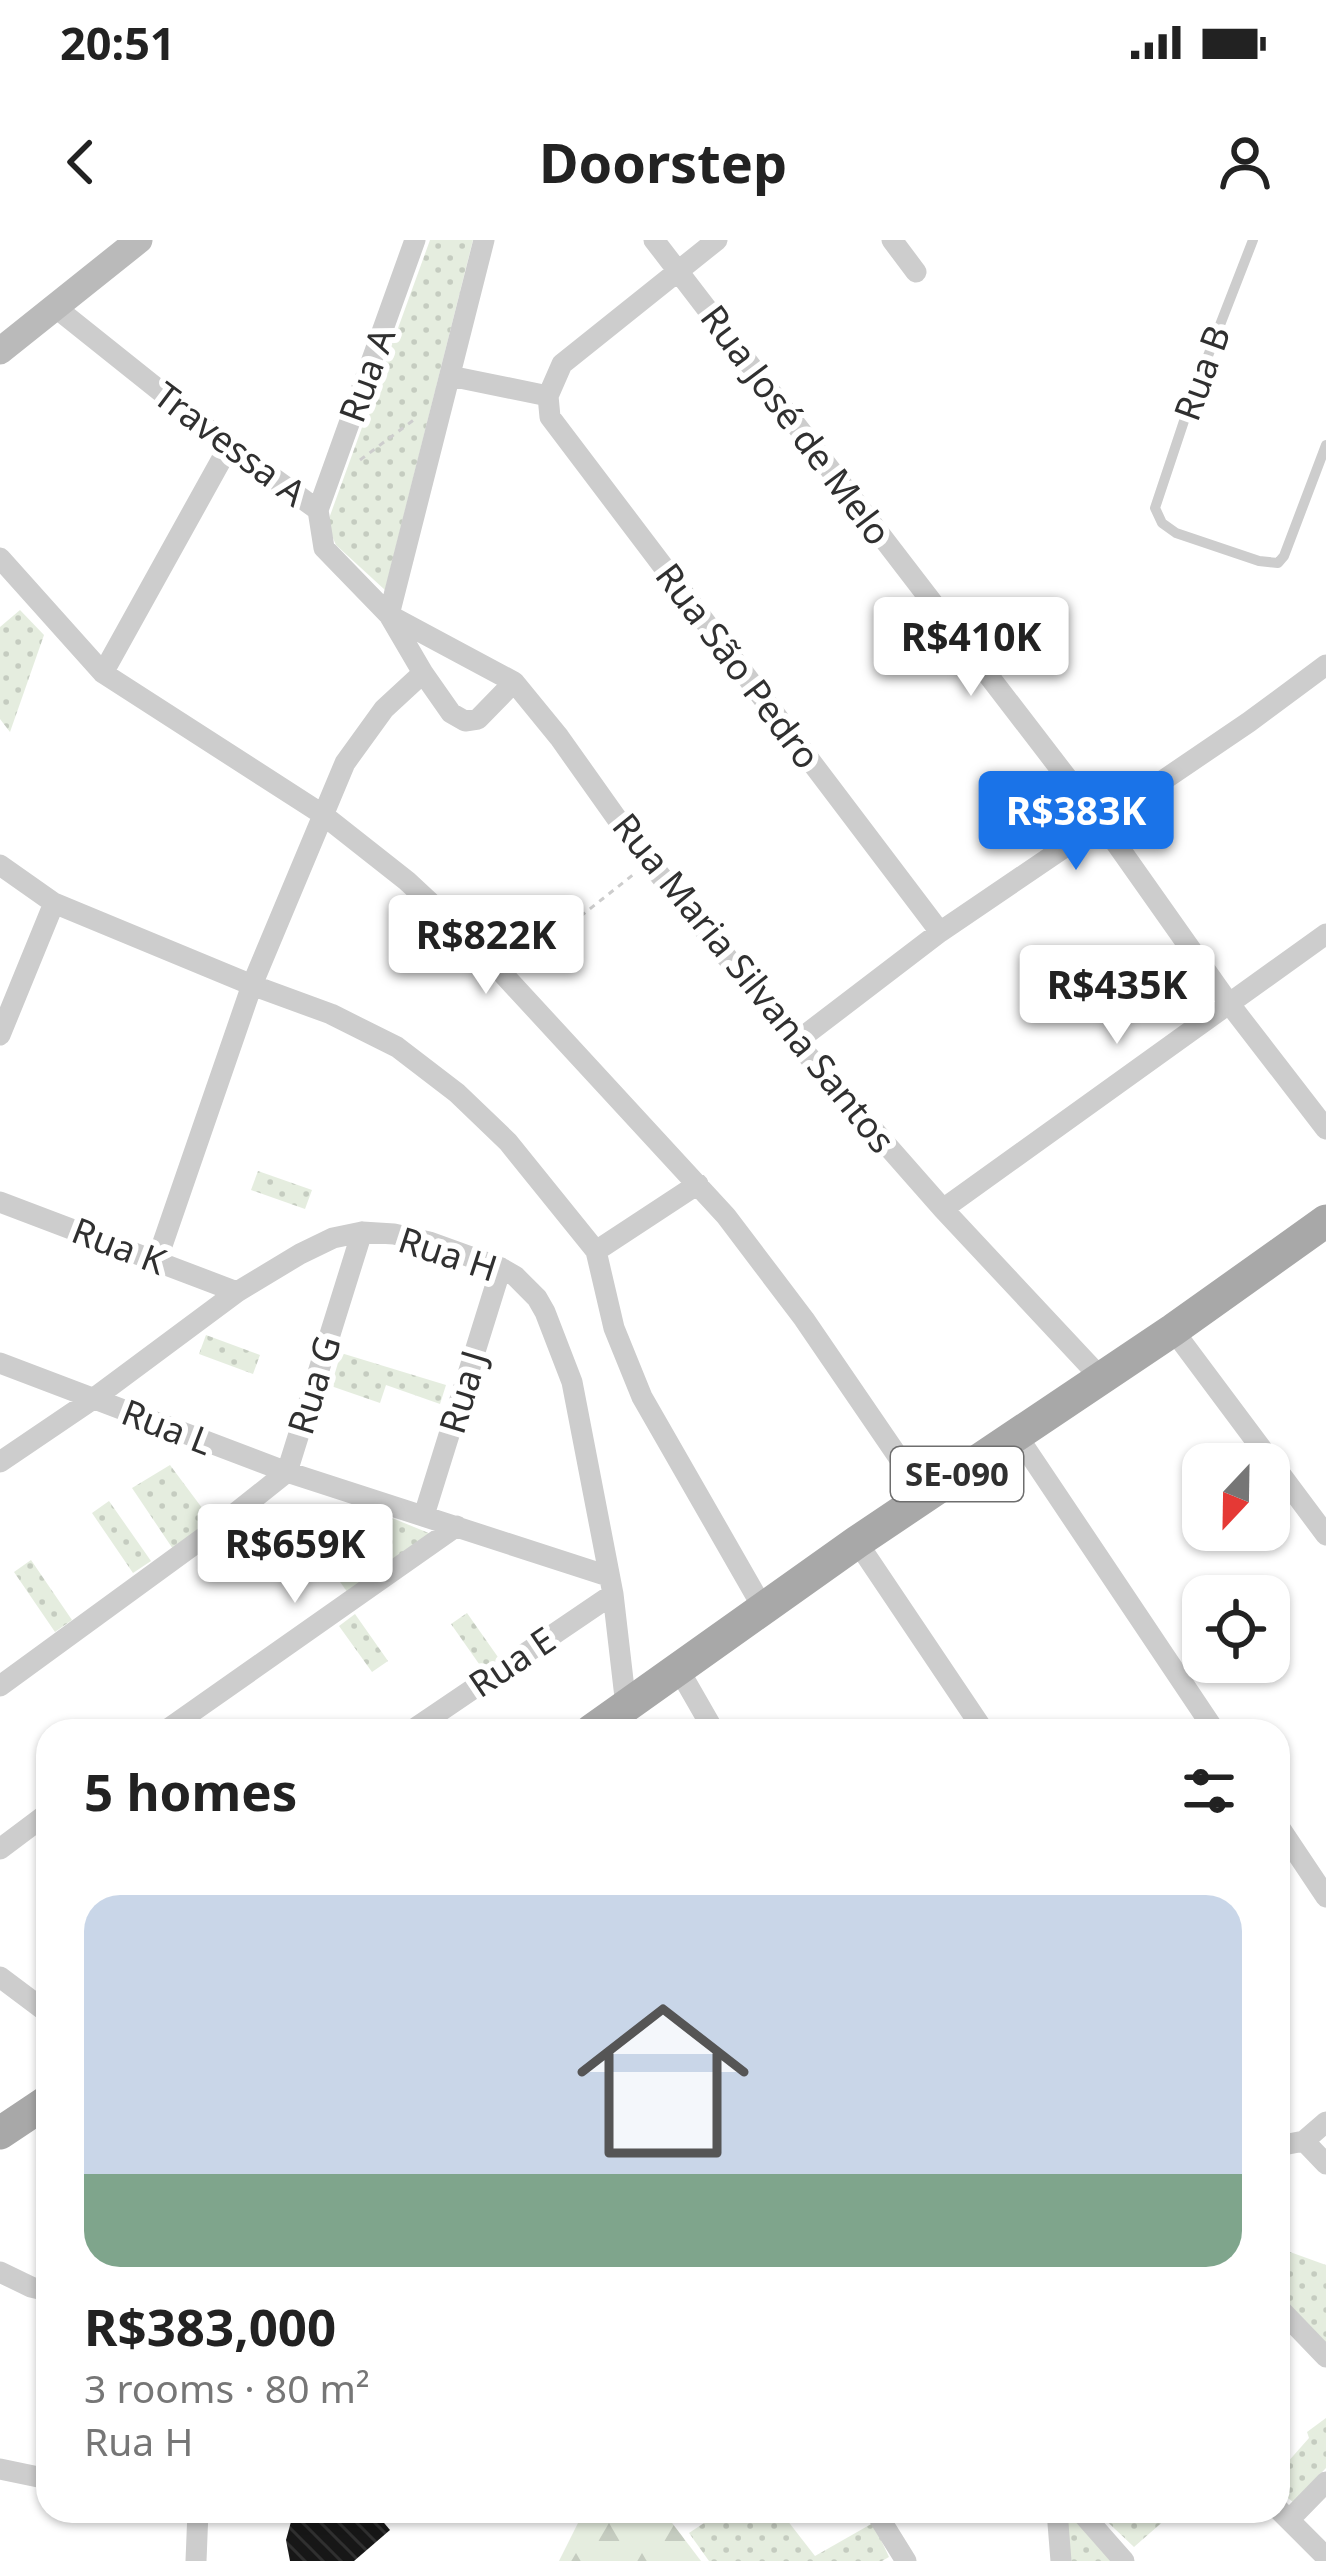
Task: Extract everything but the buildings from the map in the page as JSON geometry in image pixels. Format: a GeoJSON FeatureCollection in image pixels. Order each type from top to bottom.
{"type":"FeatureCollection","features":[{"type":"Feature","properties":{"kind":"main road","name":"SE-090"},"geometry":{"type":"LineString","coordinates":[[607,1719],[1326,1221]]}},
{"type":"Feature","properties":{"kind":"main road"},"geometry":{"type":"LineString","coordinates":[[4,2130],[36,2109]]}},
{"type":"Feature","properties":{"kind":"street"},"geometry":{"type":"LineString","coordinates":[[0,350],[139,240]]}},
{"type":"Feature","properties":{"kind":"street","name":"Rua A"},"geometry":{"type":"LineString","coordinates":[[318,510],[415,240]]}},
{"type":"Feature","properties":{"kind":"street"},"geometry":{"type":"LineString","coordinates":[[389,616],[484,240]]}},
{"type":"Feature","properties":{"kind":"street","name":"Rua José de Melo"},"geometry":{"type":"LineString","coordinates":[[654,240],[1100,822],[1228,1002],[1326,1129]]}},
{"type":"Feature","properties":{"kind":"street"},"geometry":{"type":"LineString","coordinates":[[447,386],[548,396],[562,364],[717,240]]}},
{"type":"Feature","properties":{"kind":"street"},"geometry":{"type":"LineString","coordinates":[[892,240],[916,272]]}},
{"type":"Feature","properties":{"kind":"street","name":"Travessa A"},"geometry":{"type":"LineString","coordinates":[[55,307],[229,446],[318,510],[325,548],[389,616],[451,713],[469,722],[482,716],[514,682]]}},
{"type":"Feature","properties":{"kind":"street","name":"Rua São Pedro"},"geometry":{"type":"LineString","coordinates":[[548,396],[550,417],[940,932]]}},
{"type":"Feature","properties":{"kind":"street"},"geometry":{"type":"LineString","coordinates":[[103,673],[229,446]]}},
{"type":"Feature","properties":{"kind":"street"},"geometry":{"type":"LineString","coordinates":[[0,558],[103,673],[322,814],[406,881],[505,976],[726,1216],[805,1319],[925,1496]]}},
{"type":"Feature","properties":{"kind":"street","name":"Rua Maria Silvana Santos"},"geometry":{"type":"LineString","coordinates":[[389,616],[514,682],[560,736],[650,862],[796,1042],[1101,1378]]}},
{"type":"Feature","properties":{"kind":"street"},"geometry":{"type":"LineString","coordinates":[[796,1042],[940,932],[1326,665]]}},
{"type":"Feature","properties":{"kind":"street"},"geometry":{"type":"LineString","coordinates":[[157,1260],[252,985],[345,763],[384,709],[423,673]]}},
{"type":"Feature","properties":{"kind":"street"},"geometry":{"type":"LineString","coordinates":[[0,865],[54,903],[331,1014],[397,1047],[457,1093],[508,1142],[596,1252],[614,1328],[642,1397],[763,1608]]}},
{"type":"Feature","properties":{"kind":"street"},"geometry":{"type":"LineString","coordinates":[[0,1035],[54,903]]}},
{"type":"Feature","properties":{"kind":"street"},"geometry":{"type":"LineString","coordinates":[[943,1209],[1326,934]]}},
{"type":"Feature","properties":{"kind":"street"},"geometry":{"type":"LineString","coordinates":[[596,1252],[698,1184]]}},
{"type":"Feature","properties":{"kind":"street","name":"Rua K"},"geometry":{"type":"LineString","coordinates":[[0,1202],[237,1292]]}},
{"type":"Feature","properties":{"kind":"street","name":"Rua H"},"geometry":{"type":"LineString","coordinates":[[0,1462],[237,1292],[322,1242],[362,1232],[412,1238],[501,1268],[537,1298],[572,1382],[610,1585],[626,1706]]}},
{"type":"Feature","properties":{"kind":"street","name":"Rua G"},"geometry":{"type":"LineString","coordinates":[[0,1686],[286,1472],[362,1232]]}},
{"type":"Feature","properties":{"kind":"street","name":"Rua J"},"geometry":{"type":"LineString","coordinates":[[424,1515],[501,1268]]}},
{"type":"Feature","properties":{"kind":"street"},"geometry":{"type":"LineString","coordinates":[[1173,1330],[1326,1535]]}},
{"type":"Feature","properties":{"kind":"street","name":"Rua L"},"geometry":{"type":"LineString","coordinates":[[0,1364],[286,1472],[457,1526],[610,1585]]}},
{"type":"Feature","properties":{"kind":"street"},"geometry":{"type":"LineString","coordinates":[[1016,1434],[1207,1719]]}},
{"type":"Feature","properties":{"kind":"street"},"geometry":{"type":"LineString","coordinates":[[182,1719],[457,1526]]}},
{"type":"Feature","properties":{"kind":"street"},"geometry":{"type":"LineString","coordinates":[[857,1542],[976,1719]]}},
{"type":"Feature","properties":{"kind":"street","name":"Rua E"},"geometry":{"type":"LineString","coordinates":[[445,1719],[610,1585]]}},
{"type":"Feature","properties":{"kind":"street"},"geometry":{"type":"LineString","coordinates":[[679,1670],[707,1719]]}},
{"type":"Feature","properties":{"kind":"street"},"geometry":{"type":"LineString","coordinates":[[0,1849],[36,1822]]}},
{"type":"Feature","properties":{"kind":"street"},"geometry":{"type":"LineString","coordinates":[[1290,1843],[1326,1897]]}},
{"type":"Feature","properties":{"kind":"street"},"geometry":{"type":"LineString","coordinates":[[0,1977],[36,1991]]}},
{"type":"Feature","properties":{"kind":"street"},"geometry":{"type":"LineString","coordinates":[[1290,2144],[1304,2141],[1326,2122]]}},
{"type":"Feature","properties":{"kind":"street"},"geometry":{"type":"LineString","coordinates":[[1304,2141],[1326,2164]]}},
{"type":"Feature","properties":{"kind":"street"},"geometry":{"type":"LineString","coordinates":[[0,2272],[36,2288]]}},
{"type":"Feature","properties":{"kind":"street"},"geometry":{"type":"LineString","coordinates":[[1290,2320],[1326,2357]]}},
{"type":"Feature","properties":{"kind":"street"},"geometry":{"type":"LineString","coordinates":[[0,2469],[36,2476]]}},
{"type":"Feature","properties":{"kind":"street"},"geometry":{"type":"LineString","coordinates":[[1290,2510],[1326,2482]]}},
{"type":"Feature","properties":{"kind":"street"},"geometry":{"type":"LineString","coordinates":[[1290,2522],[1326,2557]]}},
{"type":"Feature","properties":{"kind":"street"},"geometry":{"type":"LineString","coordinates":[[196,2561],[198,2523]]}},
{"type":"Feature","properties":{"kind":"street"},"geometry":{"type":"LineString","coordinates":[[882,2523],[906,2561]]}},
{"type":"Feature","properties":{"kind":"street"},"geometry":{"type":"LineString","coordinates":[[1058,2523],[1061,2561]]}},
{"type":"Feature","properties":{"kind":"street"},"geometry":{"type":"LineString","coordinates":[[1091,2523],[1124,2561]]}},
{"type":"Feature","properties":{"kind":"lane","name":"Rua B"},"geometry":{"type":"LineString","coordinates":[[1253,240],[1155,508],[1162,523],[1176,533],[1278,563],[1326,445]]}},
{"type":"Feature","properties":{"kind":"path"},"geometry":{"type":"LineString","coordinates":[[361,460],[447,386]]}},
{"type":"Feature","properties":{"kind":"path"},"geometry":{"type":"LineString","coordinates":[[505,976],[650,862]]}},
{"type":"Feature","properties":{"kind":"green space"},"geometry":{"type":"Polygon","coordinates":[[[430,240],[473,240],[385,590],[336,545],[327,524],[430,240]]]}},
{"type":"Feature","properties":{"kind":"green space"},"geometry":{"type":"Polygon","coordinates":[[[20,610],[44,635],[10,732],[0,719],[0,627],[20,610]]]}},
{"type":"Feature","properties":{"kind":"green space"},"geometry":{"type":"Polygon","coordinates":[[[258,1171],[312,1190],[305,1209],[251,1190],[258,1171]]]}},
{"type":"Feature","properties":{"kind":"green space"},"geometry":{"type":"Polygon","coordinates":[[[206,1335],[260,1355],[253,1374],[199,1354],[206,1335]]]}},
{"type":"Feature","properties":{"kind":"green space"},"geometry":{"type":"Polygon","coordinates":[[[341,1353],[446,1385],[440,1404],[386,1385],[380,1403],[331,1386],[341,1353]]]}},
{"type":"Feature","properties":{"kind":"green space"},"geometry":{"type":"Polygon","coordinates":[[[170,1465],[211,1520],[173,1549],[132,1488],[170,1465]]]}},
{"type":"Feature","properties":{"kind":"green space"},"geometry":{"type":"Polygon","coordinates":[[[109,1501],[151,1561],[133,1573],[92,1513],[109,1501]]]}},
{"type":"Feature","properties":{"kind":"green space"},"geometry":{"type":"Polygon","coordinates":[[[370,1509],[436,1536],[348,1593],[315,1547],[370,1509]]]}},
{"type":"Feature","properties":{"kind":"green space"},"geometry":{"type":"Polygon","coordinates":[[[31,1560],[72,1620],[55,1632],[14,1572],[31,1560]]]}},
{"type":"Feature","properties":{"kind":"green space"},"geometry":{"type":"Polygon","coordinates":[[[467,1613],[500,1660],[484,1671],[451,1624],[467,1613]]]}},
{"type":"Feature","properties":{"kind":"green space"},"geometry":{"type":"Polygon","coordinates":[[[355,1614],[388,1661],[372,1672],[339,1626],[355,1614]]]}},
{"type":"Feature","properties":{"kind":"green space"},"geometry":{"type":"Polygon","coordinates":[[[1290,2252],[1326,2265],[1326,2344],[1290,2305],[1290,2252]]]}},
{"type":"Feature","properties":{"kind":"green space"},"geometry":{"type":"Polygon","coordinates":[[[1326,2418],[1326,2468],[1293,2502],[1290,2459],[1309,2438],[1307,2432],[1326,2418]]]}},
{"type":"Feature","properties":{"kind":"green space"},"geometry":{"type":"Polygon","coordinates":[[[578,2523],[672,2523],[701,2561],[559,2561],[578,2523]]]}},
{"type":"Feature","properties":{"kind":"green space"},"geometry":{"type":"Polygon","coordinates":[[[704,2523],[789,2523],[815,2556],[873,2523],[889,2557],[882,2561],[709,2561],[689,2533],[704,2523]]]}},
{"type":"Feature","properties":{"kind":"green space"},"geometry":{"type":"Polygon","coordinates":[[[1067,2523],[1080,2523],[1116,2561],[1070,2561],[1067,2523]]]}},
{"type":"Feature","properties":{"kind":"green space"},"geometry":{"type":"Polygon","coordinates":[[[1109,2523],[1161,2523],[1134,2547],[1109,2523]]]}}]}
